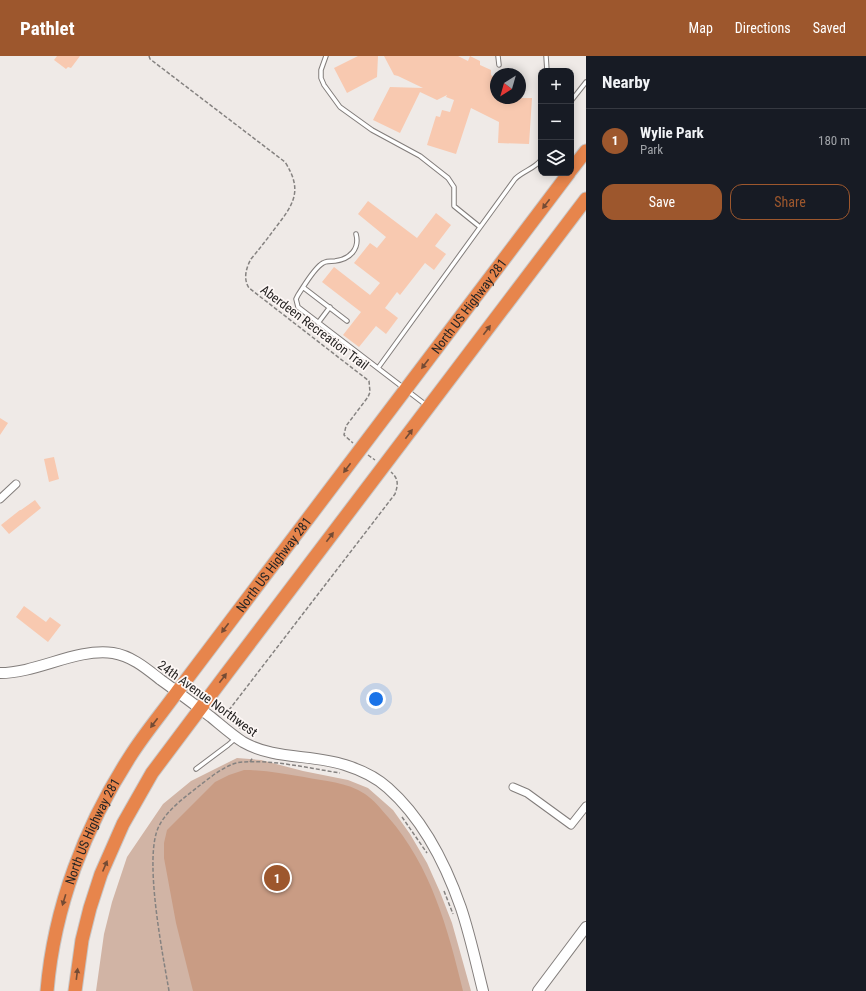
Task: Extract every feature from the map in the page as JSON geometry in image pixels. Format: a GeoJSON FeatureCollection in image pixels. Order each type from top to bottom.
{"type":"FeatureCollection","features":[{"type":"Feature","properties":{"kind":"highway"},"geometry":{"type":"LineString","coordinates":[[574,166],[586,151]]}},
{"type":"Feature","properties":{"kind":"highway","name":"North US Highway 281"},"geometry":{"type":"LineString","coordinates":[[47,991],[50,959],[59,916],[76,865],[87,836],[110,790],[130,756],[567,176]]}},
{"type":"Feature","properties":{"kind":"highway","name":"North US Highway 281"},"geometry":{"type":"LineString","coordinates":[[75,991],[80,952],[90,908],[101,874],[123,824],[152,773],[586,199]]}},
{"type":"Feature","properties":{"kind":"street"},"geometry":{"type":"LineString","coordinates":[[0,499],[16,484]]}},
{"type":"Feature","properties":{"kind":"street","name":"24th Avenue Northwest"},"geometry":{"type":"LineString","coordinates":[[0,673],[24,671],[60,660],[102,652],[123,655],[142,665],[200,709],[238,733],[256,749],[281,755],[344,764],[363,771],[388,788],[408,810],[420,826],[440,860],[461,909],[483,991]]}},
{"type":"Feature","properties":{"kind":"street"},"geometry":{"type":"LineString","coordinates":[[513,787],[527,793],[571,825],[586,806]]}},
{"type":"Feature","properties":{"kind":"street"},"geometry":{"type":"LineString","coordinates":[[538,991],[586,927]]}},
{"type":"Feature","properties":{"kind":"lane"},"geometry":{"type":"LineString","coordinates":[[326,56],[321,70],[321,78],[324,85],[340,107],[372,130],[420,156],[448,178],[454,187],[454,206],[480,227]]}},
{"type":"Feature","properties":{"kind":"lane"},"geometry":{"type":"LineString","coordinates":[[498,56],[499,65]]}},
{"type":"Feature","properties":{"kind":"lane"},"geometry":{"type":"LineString","coordinates":[[546,56],[547,68]]}},
{"type":"Feature","properties":{"kind":"lane"},"geometry":{"type":"LineString","coordinates":[[574,97],[586,82]]}},
{"type":"Feature","properties":{"kind":"lane"},"geometry":{"type":"LineString","coordinates":[[378,368],[519,174],[538,164]]}},
{"type":"Feature","properties":{"kind":"lane"},"geometry":{"type":"LineString","coordinates":[[356,234],[358,239],[356,249],[344,259],[323,263],[317,269],[296,299],[298,307],[428,407]]}},
{"type":"Feature","properties":{"kind":"lane"},"geometry":{"type":"LineString","coordinates":[[304,288],[347,321]]}},
{"type":"Feature","properties":{"kind":"lane"},"geometry":{"type":"LineString","coordinates":[[318,323],[330,307]]}},
{"type":"Feature","properties":{"kind":"lane"},"geometry":{"type":"LineString","coordinates":[[196,769],[228,745],[238,733]]}},
{"type":"Feature","properties":{"kind":"path","name":"Aberdeen Recreation Trail"},"geometry":{"type":"LineString","coordinates":[[149,56],[150,59],[285,162],[290,170],[294,186],[294,194],[290,208],[251,259],[246,273],[246,284],[249,288],[369,381],[370,392],[368,397],[346,426],[344,435],[394,475],[398,485],[395,494],[229,710],[229,719],[238,733]]}},
{"type":"Feature","properties":{"kind":"path"},"geometry":{"type":"LineString","coordinates":[[250,762],[256,749]]}},
{"type":"Feature","properties":{"kind":"path"},"geometry":{"type":"LineString","coordinates":[[169,991],[154,891],[153,858],[155,835],[165,817],[193,791],[218,773],[231,765],[242,762],[286,765],[345,775]]}},
{"type":"Feature","properties":{"kind":"path"},"geometry":{"type":"LineString","coordinates":[[401,815],[429,858]]}},
{"type":"Feature","properties":{"kind":"path"},"geometry":{"type":"LineString","coordinates":[[443,886],[455,920]]}},
{"type":"Feature","properties":{"kind":"shaded area"},"geometry":{"type":"Polygon","coordinates":[[[237,758],[261,760],[303,771],[348,780],[368,788],[393,810],[410,834],[427,863],[440,892],[452,923],[471,991],[96,991],[104,934],[112,902],[127,857],[163,804],[191,781],[237,758]]]}},
{"type":"Feature","properties":{"kind":"shaded area"},"geometry":{"type":"Polygon","coordinates":[[[244,770],[274,772],[343,784],[365,794],[374,802],[403,836],[427,877],[444,922],[463,991],[193,991],[176,923],[164,858],[164,843],[167,830],[215,782],[244,770]]]}},
{"type":"Feature","properties":{"kind":"building"},"geometry":{"type":"Polygon","coordinates":[[[57,56],[80,56],[71,68],[68,67],[66,69],[54,60],[57,56]]]}},
{"type":"Feature","properties":{"kind":"building"},"geometry":{"type":"Polygon","coordinates":[[[358,56],[378,56],[377,77],[347,93],[334,68],[358,56]]]}},
{"type":"Feature","properties":{"kind":"building"},"geometry":{"type":"Polygon","coordinates":[[[384,56],[458,56],[468,61],[470,56],[480,61],[480,65],[490,70],[490,104],[526,104],[526,98],[532,98],[529,144],[498,143],[499,122],[471,108],[456,154],[427,145],[436,116],[440,117],[442,110],[450,112],[454,100],[446,97],[447,95],[437,100],[420,92],[400,133],[373,120],[390,87],[423,88],[394,75],[384,56]]]}},
{"type":"Feature","properties":{"kind":"building"},"geometry":{"type":"Polygon","coordinates":[[[368,201],[417,238],[436,213],[451,225],[435,246],[446,254],[434,270],[425,263],[400,295],[397,292],[385,308],[398,318],[386,334],[376,326],[359,347],[343,335],[361,312],[322,282],[334,267],[370,295],[380,283],[354,263],[370,243],[377,248],[386,237],[358,214],[368,201]]]}},
{"type":"Feature","properties":{"kind":"building"},"geometry":{"type":"Polygon","coordinates":[[[0,418],[8,423],[0,435],[0,418]]]}},
{"type":"Feature","properties":{"kind":"building"},"geometry":{"type":"Polygon","coordinates":[[[54,457],[59,479],[49,482],[44,459],[54,457]]]}},
{"type":"Feature","properties":{"kind":"building"},"geometry":{"type":"Polygon","coordinates":[[[35,500],[41,508],[9,534],[1,525],[35,500]]]}},
{"type":"Feature","properties":{"kind":"building"},"geometry":{"type":"Polygon","coordinates":[[[24,606],[46,622],[50,617],[61,625],[48,642],[16,617],[24,606]]]}},
{"type":"Feature","properties":{"kind":"place","name":"Wylie Park"},"geometry":{"type":"Point","coordinates":[277,878]}}]}
